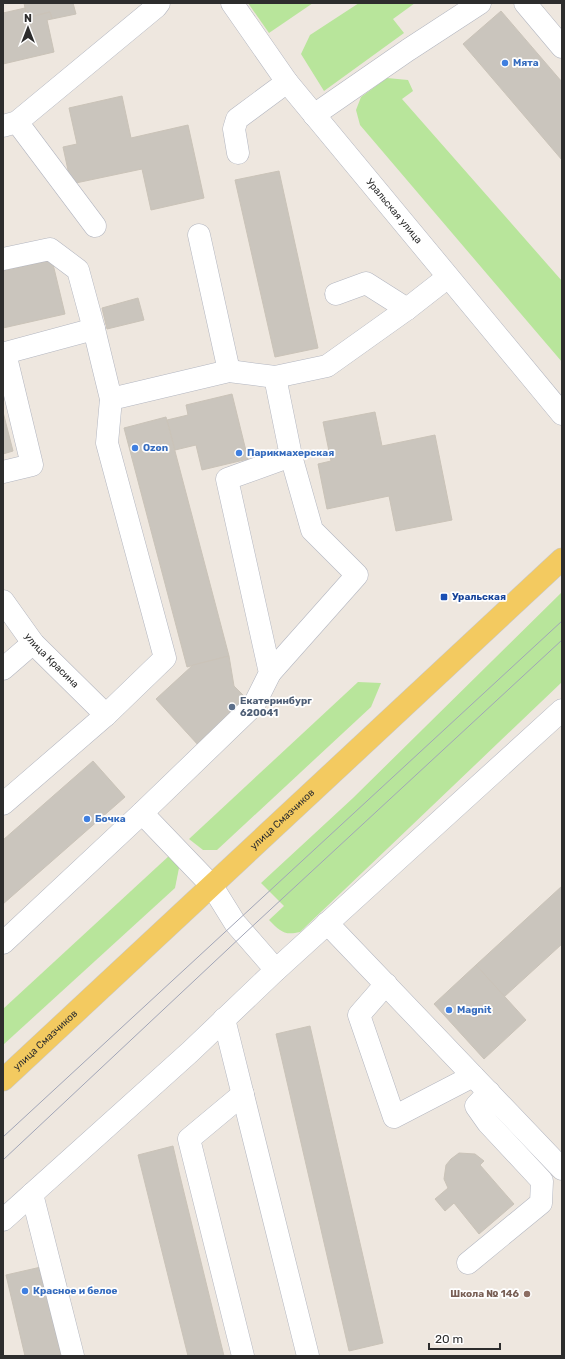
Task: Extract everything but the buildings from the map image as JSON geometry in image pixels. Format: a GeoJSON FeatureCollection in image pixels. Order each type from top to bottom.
{"type":"FeatureCollection","features":[{"type":"Feature","properties":{"kind":"main road","name":"улица Смазчиков"},"geometry":{"type":"LineString","coordinates":[[3,1080],[562,559]]}},
{"type":"Feature","properties":{"kind":"street"},"geometry":{"type":"LineString","coordinates":[[95,226],[10,124],[156,7],[159,3]]}},
{"type":"Feature","properties":{"kind":"street","name":"Уральская улица"},"geometry":{"type":"LineString","coordinates":[[232,3],[287,82],[562,414]]}},
{"type":"Feature","properties":{"kind":"street"},"geometry":{"type":"LineString","coordinates":[[314,115],[408,50],[480,3]]}},
{"type":"Feature","properties":{"kind":"street"},"geometry":{"type":"LineString","coordinates":[[525,3],[562,47]]}},
{"type":"Feature","properties":{"kind":"street"},"geometry":{"type":"LineString","coordinates":[[238,153],[234,129],[237,119],[287,82]]}},
{"type":"Feature","properties":{"kind":"street"},"geometry":{"type":"LineString","coordinates":[[199,235],[228,371]]}},
{"type":"Feature","properties":{"kind":"street"},"geometry":{"type":"LineString","coordinates":[[3,259],[50,249],[78,270],[111,399],[107,443],[165,658],[106,715],[3,804]]}},
{"type":"Feature","properties":{"kind":"street"},"geometry":{"type":"LineString","coordinates":[[111,399],[228,371],[275,377],[328,366],[407,309],[448,277]]}},
{"type":"Feature","properties":{"kind":"street"},"geometry":{"type":"LineString","coordinates":[[336,294],[366,284],[407,309]]}},
{"type":"Feature","properties":{"kind":"street"},"geometry":{"type":"LineString","coordinates":[[3,472],[32,465],[5,353],[94,329]]}},
{"type":"Feature","properties":{"kind":"street"},"geometry":{"type":"LineString","coordinates":[[3,943],[142,813],[254,705],[270,673],[357,575],[312,530],[291,456],[275,377]]}},
{"type":"Feature","properties":{"kind":"street"},"geometry":{"type":"LineString","coordinates":[[270,673],[227,479],[291,456]]}},
{"type":"Feature","properties":{"kind":"street","name":"улица Красина"},"geometry":{"type":"LineString","coordinates":[[3,601],[33,643],[106,715]]}},
{"type":"Feature","properties":{"kind":"street"},"geometry":{"type":"LineString","coordinates":[[3,669],[33,643]]}},
{"type":"Feature","properties":{"kind":"street"},"geometry":{"type":"LineString","coordinates":[[3,1220],[190,1052],[276,970],[562,710]]}},
{"type":"Feature","properties":{"kind":"street"},"geometry":{"type":"LineString","coordinates":[[142,813],[212,886],[235,923],[276,970]]}},
{"type":"Feature","properties":{"kind":"street"},"geometry":{"type":"LineString","coordinates":[[328,923],[562,1169]]}},
{"type":"Feature","properties":{"kind":"street"},"geometry":{"type":"LineString","coordinates":[[386,984],[359,1015],[394,1117],[473,1076]]}},
{"type":"Feature","properties":{"kind":"street"},"geometry":{"type":"LineString","coordinates":[[224,1019],[308,1356]]}},
{"type":"Feature","properties":{"kind":"street"},"geometry":{"type":"LineString","coordinates":[[468,1263],[541,1204],[542,1181],[488,1123],[476,1106],[489,1092]]}},
{"type":"Feature","properties":{"kind":"street"},"geometry":{"type":"LineString","coordinates":[[243,1094],[189,1139],[244,1356]]}},
{"type":"Feature","properties":{"kind":"street"},"geometry":{"type":"LineString","coordinates":[[32,1194],[73,1356]]}},
{"type":"Feature","properties":{"kind":"green space"},"geometry":{"type":"Polygon","coordinates":[[[248,3],[313,3],[269,33],[248,3]]]}},
{"type":"Feature","properties":{"kind":"green space"},"geometry":{"type":"Polygon","coordinates":[[[359,3],[415,3],[393,19],[404,33],[324,91],[301,54],[310,35],[359,3]]]}},
{"type":"Feature","properties":{"kind":"green space"},"geometry":{"type":"Polygon","coordinates":[[[387,78],[408,80],[413,91],[402,99],[562,281],[562,362],[360,125],[356,110],[361,97],[387,78]]]}},
{"type":"Feature","properties":{"kind":"green space"},"geometry":{"type":"Polygon","coordinates":[[[562,592],[562,682],[300,932],[286,933],[276,927],[269,920],[284,906],[261,883],[353,798],[562,592]]]}},
{"type":"Feature","properties":{"kind":"green space"},"geometry":{"type":"Polygon","coordinates":[[[358,682],[381,683],[371,707],[217,850],[203,850],[189,839],[358,682]]]}},
{"type":"Feature","properties":{"kind":"green space"},"geometry":{"type":"Polygon","coordinates":[[[170,855],[179,868],[175,888],[3,1045],[3,1009],[170,855]]]}},
{"type":"Feature","properties":{"kind":"tram line"},"geometry":{"type":"LineString","coordinates":[[3,1137],[562,621]]}},
{"type":"Feature","properties":{"kind":"tram line"},"geometry":{"type":"LineString","coordinates":[[3,1160],[244,934],[562,640]]}},
{"type":"Feature","properties":{"kind":"place","name":"Мята"},"geometry":{"type":"Point","coordinates":[505,63]}},
{"type":"Feature","properties":{"kind":"place","name":"Ozon"},"geometry":{"type":"Point","coordinates":[135,448]}},
{"type":"Feature","properties":{"kind":"place","name":"Парикмахерская"},"geometry":{"type":"Point","coordinates":[239,453]}},
{"type":"Feature","properties":{"kind":"place","name":"Уральская"},"geometry":{"type":"Point","coordinates":[444,597]}},
{"type":"Feature","properties":{"kind":"place","name":"Екатеринбург 620041"},"geometry":{"type":"Point","coordinates":[232,707]}},
{"type":"Feature","properties":{"kind":"place","name":"Бочка"},"geometry":{"type":"Point","coordinates":[87,819]}},
{"type":"Feature","properties":{"kind":"place","name":"Magnit"},"geometry":{"type":"Point","coordinates":[449,1010]}},
{"type":"Feature","properties":{"kind":"place","name":"Красное и белое"},"geometry":{"type":"Point","coordinates":[25,1291]}},
{"type":"Feature","properties":{"kind":"place","name":"Школа № 146"},"geometry":{"type":"Point","coordinates":[527,1294]}}]}
